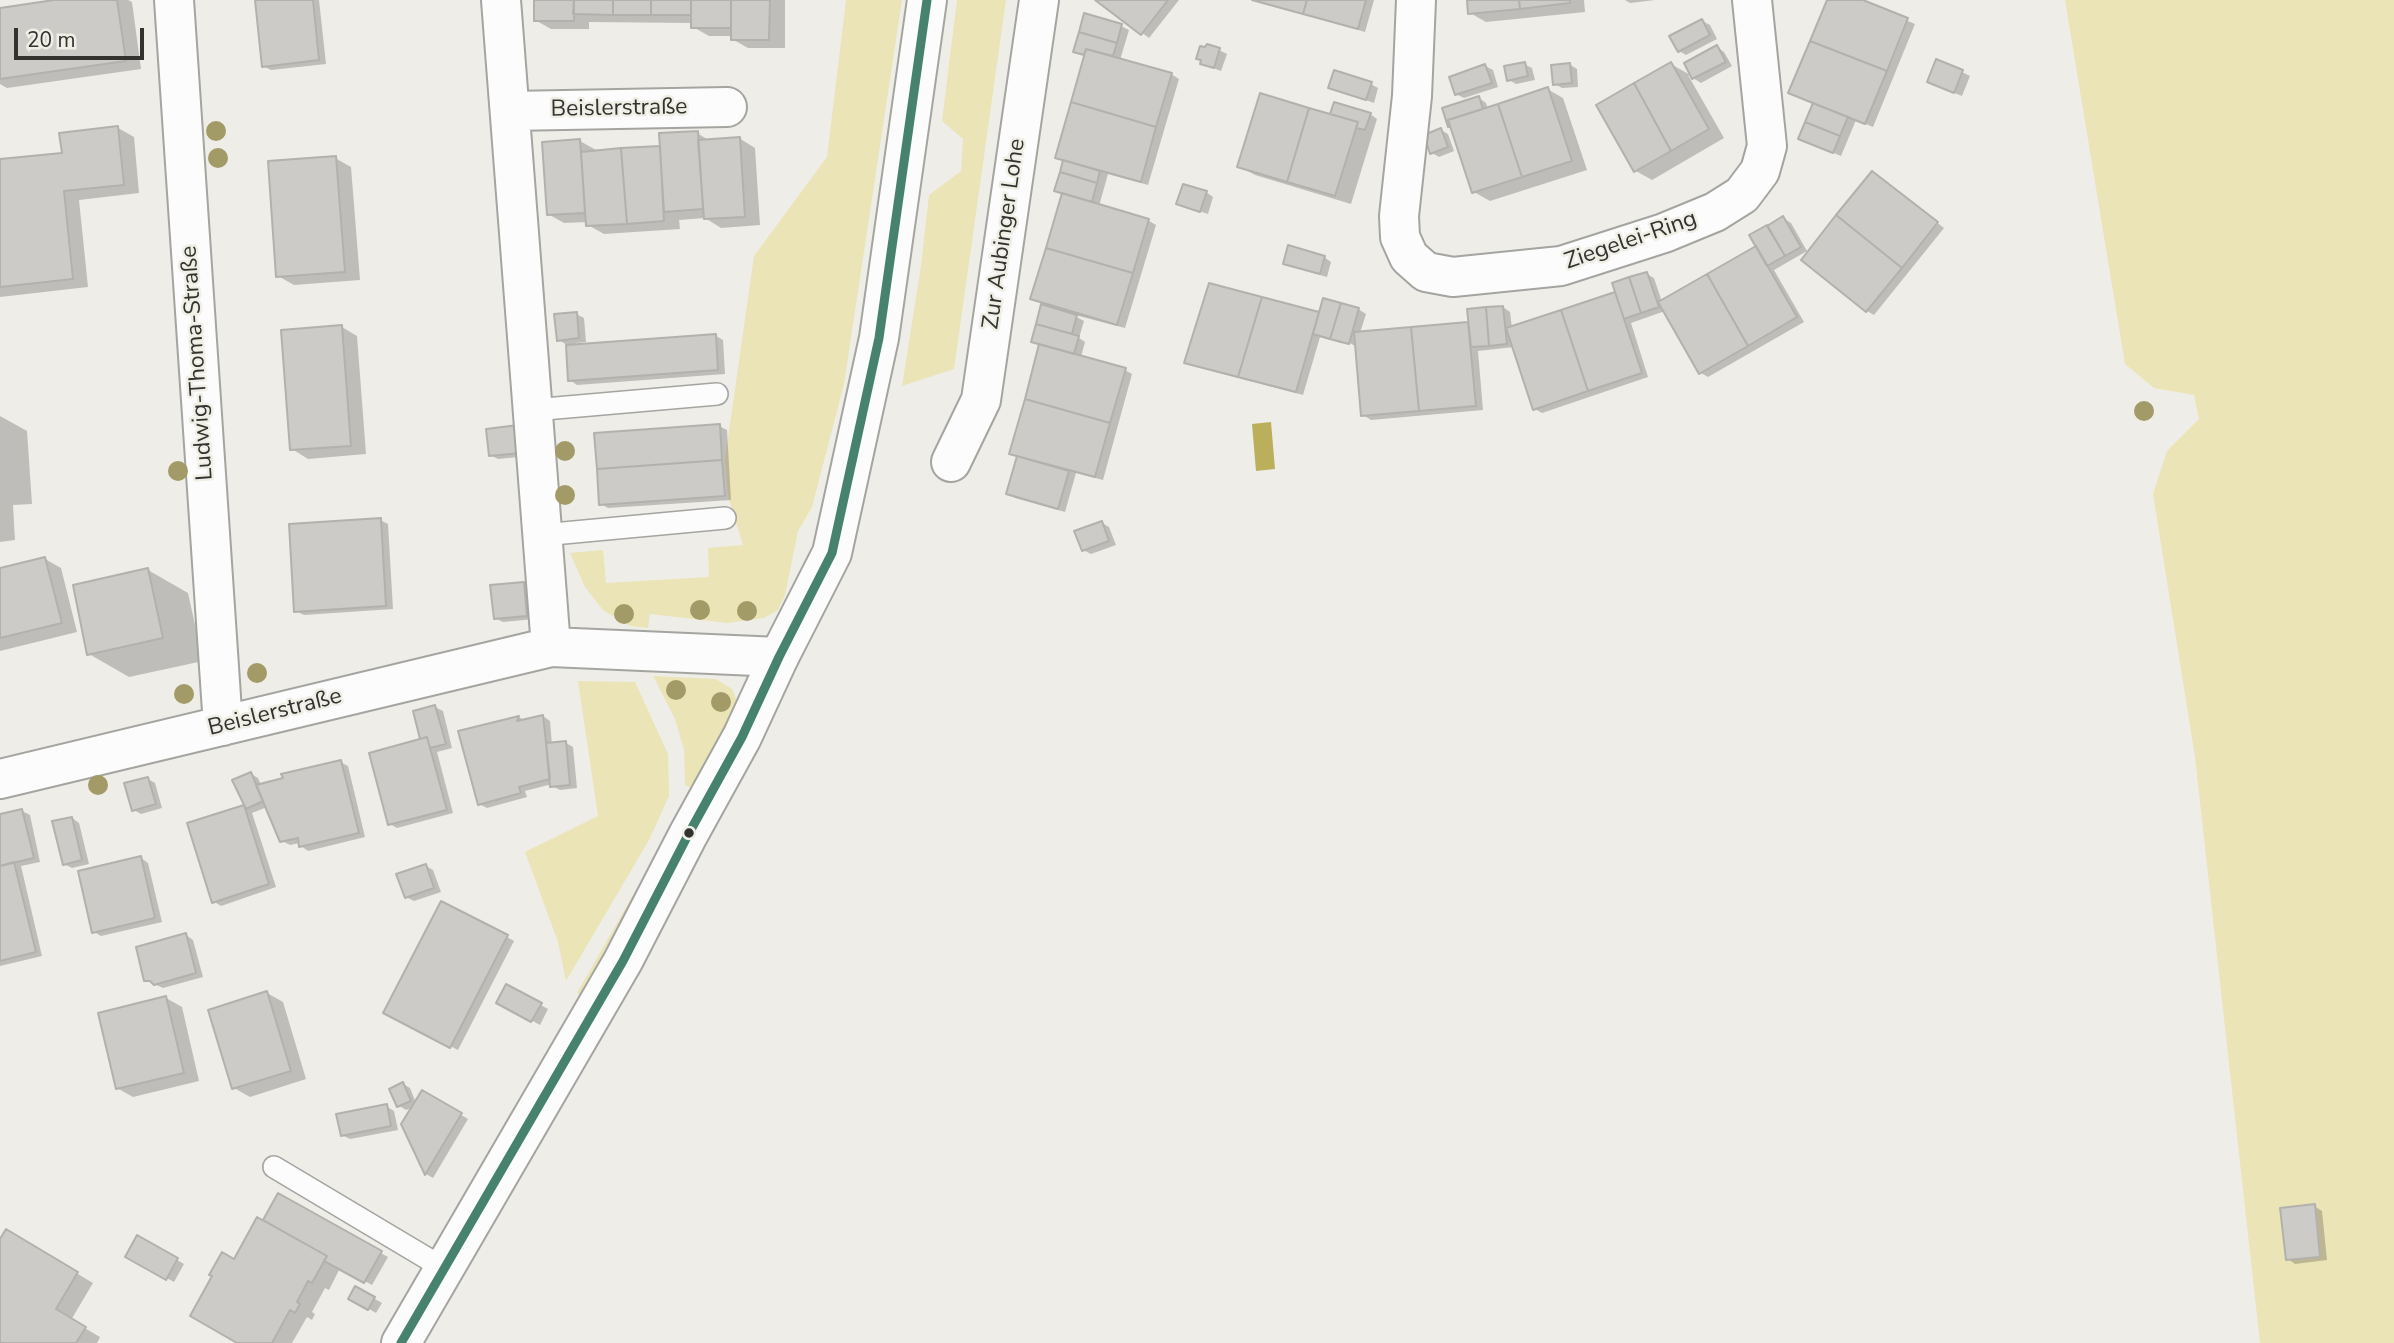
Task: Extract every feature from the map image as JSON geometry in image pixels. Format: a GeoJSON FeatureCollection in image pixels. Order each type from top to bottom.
{"type":"FeatureCollection","features":[{"type":"Feature","properties":{"kind":"street","name":"Ludwig-Thoma-Straße"},"geometry":{"type":"LineString","coordinates":[[174,0],[223,726]]}},
{"type":"Feature","properties":{"kind":"street"},"geometry":{"type":"LineString","coordinates":[[501,0],[551,646]]}},
{"type":"Feature","properties":{"kind":"street"},"geometry":{"type":"LineString","coordinates":[[401,1343],[623,961],[742,737],[779,656],[832,553],[879,338],[927,0]]}},
{"type":"Feature","properties":{"kind":"street","name":"Zur Aubinger Lohe"},"geometry":{"type":"LineString","coordinates":[[951,462],[981,400],[1039,0]]}},
{"type":"Feature","properties":{"kind":"street","name":"Ziegelei-Ring"},"geometry":{"type":"LineString","coordinates":[[1416,0],[1412,96],[1399,216],[1400,237],[1409,257],[1426,272],[1453,277],[1561,266],[1664,233],[1715,212],[1742,195],[1760,171],[1767,146],[1752,0]]}},
{"type":"Feature","properties":{"kind":"street","name":"Beislerstraße"},"geometry":{"type":"LineString","coordinates":[[510,111],[727,107]]}},
{"type":"Feature","properties":{"kind":"street","name":"Beislerstraße"},"geometry":{"type":"LineString","coordinates":[[0,779],[551,646],[779,656]]}},
{"type":"Feature","properties":{"kind":"lane"},"geometry":{"type":"LineString","coordinates":[[533,410],[717,394]]}},
{"type":"Feature","properties":{"kind":"lane"},"geometry":{"type":"LineString","coordinates":[[542,535],[725,518]]}},
{"type":"Feature","properties":{"kind":"lane"},"geometry":{"type":"LineString","coordinates":[[274,1167],[445,1269]]}},
{"type":"Feature","properties":{"kind":"shaded area"},"geometry":{"type":"Polygon","coordinates":[[[846,0],[902,0],[844,384],[812,507],[798,531],[785,595],[778,610],[764,618],[727,623],[650,614],[648,628],[630,626],[603,610],[585,587],[570,553],[603,550],[606,583],[709,577],[708,548],[743,545],[728,496],[725,459],[754,256],[827,157],[846,0]]]}},
{"type":"Feature","properties":{"kind":"shaded area"},"geometry":{"type":"Polygon","coordinates":[[[957,0],[1006,0],[954,369],[902,386],[929,195],[961,171],[963,139],[942,121],[957,0]]]}},
{"type":"Feature","properties":{"kind":"shaded area"},"geometry":{"type":"Polygon","coordinates":[[[2065,0],[2394,0],[2394,1343],[2260,1343],[2195,757],[2153,494],[2167,451],[2199,419],[2194,395],[2154,388],[2125,364],[2065,0]]]}},
{"type":"Feature","properties":{"kind":"shaded area"},"geometry":{"type":"Polygon","coordinates":[[[1271,422],[1275,469],[1256,471],[1252,424],[1271,422]]]}},
{"type":"Feature","properties":{"kind":"shaded area"},"geometry":{"type":"Polygon","coordinates":[[[653,676],[716,679],[732,689],[741,710],[702,793],[685,785],[684,750],[675,719],[653,676]]]}},
{"type":"Feature","properties":{"kind":"shaded area"},"geometry":{"type":"Polygon","coordinates":[[[578,681],[635,682],[668,754],[669,796],[649,840],[566,981],[558,942],[525,852],[598,816],[578,681]]]}},
{"type":"Feature","properties":{"kind":"shaded area"},"geometry":{"type":"Polygon","coordinates":[[[653,860],[662,865],[586,998],[577,993],[653,860]]]}},
{"type":"Feature","properties":{"kind":"building"},"geometry":{"type":"Polygon","coordinates":[[[54,0],[117,0],[126,61],[0,79],[0,8],[54,0]]]}},
{"type":"Feature","properties":{"kind":"building"},"geometry":{"type":"Polygon","coordinates":[[[255,0],[313,0],[319,60],[262,67],[255,0]]]}},
{"type":"Feature","properties":{"kind":"building"},"geometry":{"type":"Polygon","coordinates":[[[534,0],[574,0],[574,21],[534,21],[534,0]]]}},
{"type":"Feature","properties":{"kind":"building"},"geometry":{"type":"Polygon","coordinates":[[[574,0],[613,0],[613,15],[573,14],[574,0]]]}},
{"type":"Feature","properties":{"kind":"building"},"geometry":{"type":"Polygon","coordinates":[[[613,0],[651,0],[651,15],[613,15],[613,0]]]}},
{"type":"Feature","properties":{"kind":"building"},"geometry":{"type":"Polygon","coordinates":[[[651,0],[691,0],[691,15],[651,15],[651,0]]]}},
{"type":"Feature","properties":{"kind":"building"},"geometry":{"type":"Polygon","coordinates":[[[691,0],[731,0],[731,28],[691,28],[691,0]]]}},
{"type":"Feature","properties":{"kind":"building"},"geometry":{"type":"Polygon","coordinates":[[[731,0],[770,0],[769,40],[731,40],[731,0]]]}},
{"type":"Feature","properties":{"kind":"building"},"geometry":{"type":"Polygon","coordinates":[[[1095,0],[1168,0],[1141,35],[1095,0]]]}},
{"type":"Feature","properties":{"kind":"building"},"geometry":{"type":"Polygon","coordinates":[[[1252,0],[1307,0],[1303,14],[1252,0]]]}},
{"type":"Feature","properties":{"kind":"building"},"geometry":{"type":"Polygon","coordinates":[[[1307,0],[1366,0],[1358,29],[1303,14],[1307,0]]]}},
{"type":"Feature","properties":{"kind":"building"},"geometry":{"type":"Polygon","coordinates":[[[1467,0],[1519,0],[1520,9],[1468,14],[1467,0]]]}},
{"type":"Feature","properties":{"kind":"building"},"geometry":{"type":"Polygon","coordinates":[[[1519,0],[1570,0],[1570,3],[1520,9],[1519,0]]]}},
{"type":"Feature","properties":{"kind":"building"},"geometry":{"type":"Polygon","coordinates":[[[1827,0],[1863,0],[1908,18],[1887,71],[1810,41],[1827,0]]]}},
{"type":"Feature","properties":{"kind":"building"},"geometry":{"type":"Polygon","coordinates":[[[1084,13],[1122,24],[1117,43],[1079,32],[1084,13]]]}},
{"type":"Feature","properties":{"kind":"building"},"geometry":{"type":"Polygon","coordinates":[[[1702,19],[1710,35],[1678,52],[1669,36],[1702,19]]]}},
{"type":"Feature","properties":{"kind":"building"},"geometry":{"type":"Polygon","coordinates":[[[1079,32],[1117,43],[1113,56],[1086,49],[1084,55],[1073,52],[1079,32]]]}},
{"type":"Feature","properties":{"kind":"building"},"geometry":{"type":"Polygon","coordinates":[[[1810,41],[1887,71],[1865,124],[1788,93],[1810,41]]]}},
{"type":"Feature","properties":{"kind":"building"},"geometry":{"type":"Polygon","coordinates":[[[1207,44],[1220,48],[1214,68],[1200,64],[1201,60],[1196,59],[1200,46],[1205,47],[1207,44]]]}},
{"type":"Feature","properties":{"kind":"building"},"geometry":{"type":"Polygon","coordinates":[[[1717,45],[1726,62],[1692,79],[1684,63],[1717,45]]]}},
{"type":"Feature","properties":{"kind":"building"},"geometry":{"type":"Polygon","coordinates":[[[1086,49],[1172,73],[1156,127],[1071,102],[1086,49]]]}},
{"type":"Feature","properties":{"kind":"building"},"geometry":{"type":"Polygon","coordinates":[[[1936,59],[1963,70],[1954,93],[1927,82],[1936,59]]]}},
{"type":"Feature","properties":{"kind":"building"},"geometry":{"type":"Polygon","coordinates":[[[1525,62],[1528,76],[1507,81],[1504,66],[1525,62]]]}},
{"type":"Feature","properties":{"kind":"building"},"geometry":{"type":"Polygon","coordinates":[[[1671,62],[1709,129],[1671,151],[1634,83],[1671,62]]]}},
{"type":"Feature","properties":{"kind":"building"},"geometry":{"type":"Polygon","coordinates":[[[1570,63],[1572,83],[1553,85],[1551,65],[1570,63]]]}},
{"type":"Feature","properties":{"kind":"building"},"geometry":{"type":"Polygon","coordinates":[[[1485,64],[1492,83],[1455,95],[1449,77],[1485,64]]]}},
{"type":"Feature","properties":{"kind":"building"},"geometry":{"type":"Polygon","coordinates":[[[1334,70],[1372,82],[1366,100],[1328,88],[1334,70]]]}},
{"type":"Feature","properties":{"kind":"building"},"geometry":{"type":"Polygon","coordinates":[[[1634,83],[1671,151],[1634,172],[1596,105],[1634,83]]]}},
{"type":"Feature","properties":{"kind":"building"},"geometry":{"type":"Polygon","coordinates":[[[1548,87],[1572,161],[1522,177],[1498,104],[1548,87]]]}},
{"type":"Feature","properties":{"kind":"building"},"geometry":{"type":"Polygon","coordinates":[[[1260,93],[1309,108],[1287,182],[1237,167],[1260,93]]]}},
{"type":"Feature","properties":{"kind":"building"},"geometry":{"type":"Polygon","coordinates":[[[1479,96],[1483,109],[1448,120],[1448,127],[1442,108],[1479,96]]]}},
{"type":"Feature","properties":{"kind":"building"},"geometry":{"type":"Polygon","coordinates":[[[1071,102],[1156,127],[1141,182],[1055,158],[1071,102]]]}},
{"type":"Feature","properties":{"kind":"building"},"geometry":{"type":"Polygon","coordinates":[[[1334,102],[1371,113],[1365,130],[1356,128],[1358,122],[1330,114],[1334,102]]]}},
{"type":"Feature","properties":{"kind":"building"},"geometry":{"type":"Polygon","coordinates":[[[1813,103],[1848,117],[1840,136],[1805,122],[1813,103]]]}},
{"type":"Feature","properties":{"kind":"building"},"geometry":{"type":"Polygon","coordinates":[[[1498,104],[1522,177],[1472,193],[1448,120],[1498,104]]]}},
{"type":"Feature","properties":{"kind":"building"},"geometry":{"type":"Polygon","coordinates":[[[1309,108],[1358,122],[1335,196],[1287,182],[1309,108]]]}},
{"type":"Feature","properties":{"kind":"building"},"geometry":{"type":"Polygon","coordinates":[[[1805,122],[1840,136],[1833,153],[1798,139],[1805,122]]]}},
{"type":"Feature","properties":{"kind":"building"},"geometry":{"type":"Polygon","coordinates":[[[118,126],[124,185],[64,191],[73,279],[0,287],[0,159],[62,153],[59,133],[118,126]]]}},
{"type":"Feature","properties":{"kind":"building"},"geometry":{"type":"Polygon","coordinates":[[[1441,128],[1448,147],[1430,154],[1424,135],[1441,128]]]}},
{"type":"Feature","properties":{"kind":"building"},"geometry":{"type":"Polygon","coordinates":[[[698,131],[703,209],[664,212],[659,133],[698,131]]]}},
{"type":"Feature","properties":{"kind":"building"},"geometry":{"type":"Polygon","coordinates":[[[740,137],[745,217],[704,219],[698,140],[740,137]]]}},
{"type":"Feature","properties":{"kind":"building"},"geometry":{"type":"Polygon","coordinates":[[[580,139],[585,213],[547,215],[542,142],[580,139]]]}},
{"type":"Feature","properties":{"kind":"building"},"geometry":{"type":"Polygon","coordinates":[[[660,146],[664,221],[627,224],[621,148],[660,146]]]}},
{"type":"Feature","properties":{"kind":"building"},"geometry":{"type":"Polygon","coordinates":[[[621,148],[627,224],[586,226],[581,152],[621,148]]]}},
{"type":"Feature","properties":{"kind":"building"},"geometry":{"type":"Polygon","coordinates":[[[336,156],[345,272],[276,277],[268,161],[336,156]]]}},
{"type":"Feature","properties":{"kind":"building"},"geometry":{"type":"Polygon","coordinates":[[[1063,160],[1100,171],[1097,183],[1060,172],[1063,160]]]}},
{"type":"Feature","properties":{"kind":"building"},"geometry":{"type":"Polygon","coordinates":[[[1872,171],[1938,222],[1902,268],[1836,215],[1872,171]]]}},
{"type":"Feature","properties":{"kind":"building"},"geometry":{"type":"Polygon","coordinates":[[[1060,172],[1097,183],[1092,202],[1054,191],[1060,172]]]}},
{"type":"Feature","properties":{"kind":"building"},"geometry":{"type":"Polygon","coordinates":[[[1183,184],[1207,191],[1200,212],[1176,204],[1183,184]]]}},
{"type":"Feature","properties":{"kind":"building"},"geometry":{"type":"Polygon","coordinates":[[[1062,193],[1149,219],[1133,273],[1046,248],[1062,193]]]}},
{"type":"Feature","properties":{"kind":"building"},"geometry":{"type":"Polygon","coordinates":[[[1836,215],[1902,268],[1866,312],[1801,260],[1836,215]]]}},
{"type":"Feature","properties":{"kind":"building"},"geometry":{"type":"Polygon","coordinates":[[[1783,216],[1801,247],[1785,256],[1767,226],[1783,216]]]}},
{"type":"Feature","properties":{"kind":"building"},"geometry":{"type":"Polygon","coordinates":[[[1767,225],[1785,256],[1767,266],[1749,235],[1767,225]]]}},
{"type":"Feature","properties":{"kind":"building"},"geometry":{"type":"Polygon","coordinates":[[[1288,245],[1325,256],[1320,274],[1283,264],[1288,245]]]}},
{"type":"Feature","properties":{"kind":"building"},"geometry":{"type":"Polygon","coordinates":[[[1756,246],[1797,317],[1748,346],[1707,274],[1756,246]]]}},
{"type":"Feature","properties":{"kind":"building"},"geometry":{"type":"Polygon","coordinates":[[[1046,248],[1133,273],[1117,325],[1030,299],[1046,248]]]}},
{"type":"Feature","properties":{"kind":"building"},"geometry":{"type":"Polygon","coordinates":[[[1647,272],[1659,307],[1641,313],[1629,277],[1647,272]]]}},
{"type":"Feature","properties":{"kind":"building"},"geometry":{"type":"Polygon","coordinates":[[[1707,274],[1748,346],[1699,374],[1658,302],[1707,274]]]}},
{"type":"Feature","properties":{"kind":"building"},"geometry":{"type":"Polygon","coordinates":[[[1629,277],[1641,313],[1624,319],[1612,283],[1629,277]]]}},
{"type":"Feature","properties":{"kind":"building"},"geometry":{"type":"Polygon","coordinates":[[[1209,283],[1262,297],[1238,377],[1184,363],[1209,283]]]}},
{"type":"Feature","properties":{"kind":"building"},"geometry":{"type":"Polygon","coordinates":[[[1615,292],[1642,373],[1588,391],[1561,310],[1615,292]]]}},
{"type":"Feature","properties":{"kind":"building"},"geometry":{"type":"Polygon","coordinates":[[[1262,297],[1319,312],[1296,392],[1238,377],[1262,297]]]}},
{"type":"Feature","properties":{"kind":"building"},"geometry":{"type":"Polygon","coordinates":[[[1323,298],[1341,303],[1330,339],[1313,334],[1323,298]]]}},
{"type":"Feature","properties":{"kind":"building"},"geometry":{"type":"Polygon","coordinates":[[[1341,303],[1359,308],[1349,344],[1330,339],[1341,303]]]}},
{"type":"Feature","properties":{"kind":"building"},"geometry":{"type":"Polygon","coordinates":[[[1041,304],[1077,315],[1072,334],[1036,324],[1041,304]]]}},
{"type":"Feature","properties":{"kind":"building"},"geometry":{"type":"Polygon","coordinates":[[[1503,306],[1507,344],[1489,346],[1486,307],[1503,306]]]}},
{"type":"Feature","properties":{"kind":"building"},"geometry":{"type":"Polygon","coordinates":[[[1486,307],[1489,346],[1471,347],[1467,309],[1486,307]]]}},
{"type":"Feature","properties":{"kind":"building"},"geometry":{"type":"Polygon","coordinates":[[[1561,310],[1588,391],[1533,410],[1506,328],[1561,310]]]}},
{"type":"Feature","properties":{"kind":"building"},"geometry":{"type":"Polygon","coordinates":[[[577,312],[579,338],[557,341],[554,314],[577,312]]]}},
{"type":"Feature","properties":{"kind":"building"},"geometry":{"type":"Polygon","coordinates":[[[1468,322],[1476,406],[1419,411],[1411,327],[1468,322]]]}},
{"type":"Feature","properties":{"kind":"building"},"geometry":{"type":"Polygon","coordinates":[[[1036,324],[1079,336],[1074,354],[1031,342],[1036,324]]]}},
{"type":"Feature","properties":{"kind":"building"},"geometry":{"type":"Polygon","coordinates":[[[342,325],[351,446],[290,450],[281,330],[342,325]]]}},
{"type":"Feature","properties":{"kind":"building"},"geometry":{"type":"Polygon","coordinates":[[[1411,327],[1419,411],[1361,416],[1354,332],[1411,327]]]}},
{"type":"Feature","properties":{"kind":"building"},"geometry":{"type":"Polygon","coordinates":[[[716,334],[718,370],[568,381],[566,345],[716,334]]]}},
{"type":"Feature","properties":{"kind":"building"},"geometry":{"type":"Polygon","coordinates":[[[1039,344],[1126,368],[1110,423],[1025,399],[1039,344]]]}},
{"type":"Feature","properties":{"kind":"building"},"geometry":{"type":"Polygon","coordinates":[[[1025,399],[1110,423],[1095,477],[1009,454],[1025,399]]]}},
{"type":"Feature","properties":{"kind":"building"},"geometry":{"type":"Polygon","coordinates":[[[720,424],[722,460],[597,469],[594,433],[720,424]]]}},
{"type":"Feature","properties":{"kind":"building"},"geometry":{"type":"Polygon","coordinates":[[[518,425],[521,453],[489,456],[486,429],[518,425]]]}},
{"type":"Feature","properties":{"kind":"building"},"geometry":{"type":"Polygon","coordinates":[[[1017,456],[1069,471],[1058,509],[1006,494],[1017,456]]]}},
{"type":"Feature","properties":{"kind":"building"},"geometry":{"type":"Polygon","coordinates":[[[722,460],[725,496],[599,505],[597,469],[722,460]]]}},
{"type":"Feature","properties":{"kind":"building"},"geometry":{"type":"Polygon","coordinates":[[[381,518],[386,606],[294,612],[289,524],[381,518]]]}},
{"type":"Feature","properties":{"kind":"building"},"geometry":{"type":"Polygon","coordinates":[[[1102,521],[1109,541],[1082,551],[1074,531],[1102,521]]]}},
{"type":"Feature","properties":{"kind":"building"},"geometry":{"type":"Polygon","coordinates":[[[45,557],[62,623],[0,638],[0,568],[45,557]]]}},
{"type":"Feature","properties":{"kind":"building"},"geometry":{"type":"Polygon","coordinates":[[[148,568],[163,638],[87,655],[73,585],[148,568]]]}},
{"type":"Feature","properties":{"kind":"building"},"geometry":{"type":"Polygon","coordinates":[[[524,582],[527,616],[494,619],[490,585],[524,582]]]}},
{"type":"Feature","properties":{"kind":"building"},"geometry":{"type":"Polygon","coordinates":[[[435,705],[446,744],[430,748],[427,737],[420,739],[413,711],[435,705]]]}},
{"type":"Feature","properties":{"kind":"building"},"geometry":{"type":"Polygon","coordinates":[[[543,715],[550,779],[519,787],[521,793],[478,805],[458,731],[519,716],[517,721],[543,715]]]}},
{"type":"Feature","properties":{"kind":"building"},"geometry":{"type":"Polygon","coordinates":[[[427,737],[447,810],[388,825],[369,753],[427,737]]]}},
{"type":"Feature","properties":{"kind":"building"},"geometry":{"type":"Polygon","coordinates":[[[566,741],[570,785],[550,787],[546,743],[566,741]]]}},
{"type":"Feature","properties":{"kind":"building"},"geometry":{"type":"Polygon","coordinates":[[[341,760],[359,833],[299,847],[298,838],[280,842],[256,785],[283,778],[281,774],[341,760]]]}},
{"type":"Feature","properties":{"kind":"building"},"geometry":{"type":"Polygon","coordinates":[[[251,772],[263,801],[246,809],[232,780],[251,772]]]}},
{"type":"Feature","properties":{"kind":"building"},"geometry":{"type":"Polygon","coordinates":[[[148,777],[156,804],[132,811],[124,783],[148,777]]]}},
{"type":"Feature","properties":{"kind":"building"},"geometry":{"type":"Polygon","coordinates":[[[244,805],[269,884],[212,903],[187,823],[244,805]]]}},
{"type":"Feature","properties":{"kind":"building"},"geometry":{"type":"Polygon","coordinates":[[[22,809],[34,858],[0,866],[0,814],[22,809]]]}},
{"type":"Feature","properties":{"kind":"building"},"geometry":{"type":"Polygon","coordinates":[[[72,817],[82,860],[63,865],[52,821],[72,817]]]}},
{"type":"Feature","properties":{"kind":"building"},"geometry":{"type":"Polygon","coordinates":[[[141,856],[155,918],[92,933],[78,871],[141,856]]]}},
{"type":"Feature","properties":{"kind":"building"},"geometry":{"type":"Polygon","coordinates":[[[14,862],[36,952],[0,961],[0,866],[14,862]]]}},
{"type":"Feature","properties":{"kind":"building"},"geometry":{"type":"Polygon","coordinates":[[[426,864],[434,888],[405,898],[396,874],[426,864]]]}},
{"type":"Feature","properties":{"kind":"building"},"geometry":{"type":"Polygon","coordinates":[[[441,901],[508,935],[450,1048],[383,1013],[441,901]]]}},
{"type":"Feature","properties":{"kind":"building"},"geometry":{"type":"Polygon","coordinates":[[[186,933],[196,973],[154,985],[150,981],[144,981],[136,947],[186,933]]]}},
{"type":"Feature","properties":{"kind":"building"},"geometry":{"type":"Polygon","coordinates":[[[506,984],[542,1003],[531,1022],[496,1003],[506,984]]]}},
{"type":"Feature","properties":{"kind":"building"},"geometry":{"type":"Polygon","coordinates":[[[267,991],[291,1071],[232,1089],[208,1010],[267,991]]]}},
{"type":"Feature","properties":{"kind":"building"},"geometry":{"type":"Polygon","coordinates":[[[166,996],[184,1073],[116,1089],[98,1013],[166,996]]]}},
{"type":"Feature","properties":{"kind":"building"},"geometry":{"type":"Polygon","coordinates":[[[403,1082],[411,1101],[397,1107],[389,1089],[403,1082]]]}},
{"type":"Feature","properties":{"kind":"building"},"geometry":{"type":"Polygon","coordinates":[[[422,1090],[462,1113],[425,1175],[401,1124],[422,1090]]]}},
{"type":"Feature","properties":{"kind":"building"},"geometry":{"type":"Polygon","coordinates":[[[387,1104],[391,1126],[341,1136],[336,1114],[387,1104]]]}},
{"type":"Feature","properties":{"kind":"building"},"geometry":{"type":"Polygon","coordinates":[[[278,1193],[382,1251],[364,1283],[324,1261],[327,1256],[263,1220],[278,1193]]]}},
{"type":"Feature","properties":{"kind":"building"},"geometry":{"type":"Polygon","coordinates":[[[2315,1204],[2320,1257],[2286,1260],[2280,1208],[2315,1204]]]}},
{"type":"Feature","properties":{"kind":"building"},"geometry":{"type":"Polygon","coordinates":[[[257,1217],[327,1256],[312,1283],[308,1281],[297,1302],[300,1304],[295,1313],[290,1310],[272,1343],[237,1343],[190,1316],[222,1252],[234,1259],[257,1217]]]}},
{"type":"Feature","properties":{"kind":"building"},"geometry":{"type":"Polygon","coordinates":[[[6,1229],[78,1272],[56,1309],[86,1327],[76,1343],[0,1343],[0,1239],[6,1229]]]}},
{"type":"Feature","properties":{"kind":"building"},"geometry":{"type":"Polygon","coordinates":[[[137,1235],[178,1258],[166,1280],[125,1257],[137,1235]]]}},
{"type":"Feature","properties":{"kind":"building"},"geometry":{"type":"Polygon","coordinates":[[[355,1286],[375,1297],[368,1310],[348,1299],[355,1286]]]}},
{"type":"Feature","properties":{"kind":"transit line"},"geometry":{"type":"LineString","coordinates":[[401,1343],[623,961],[742,737],[832,553],[879,338],[927,0]]}}]}
